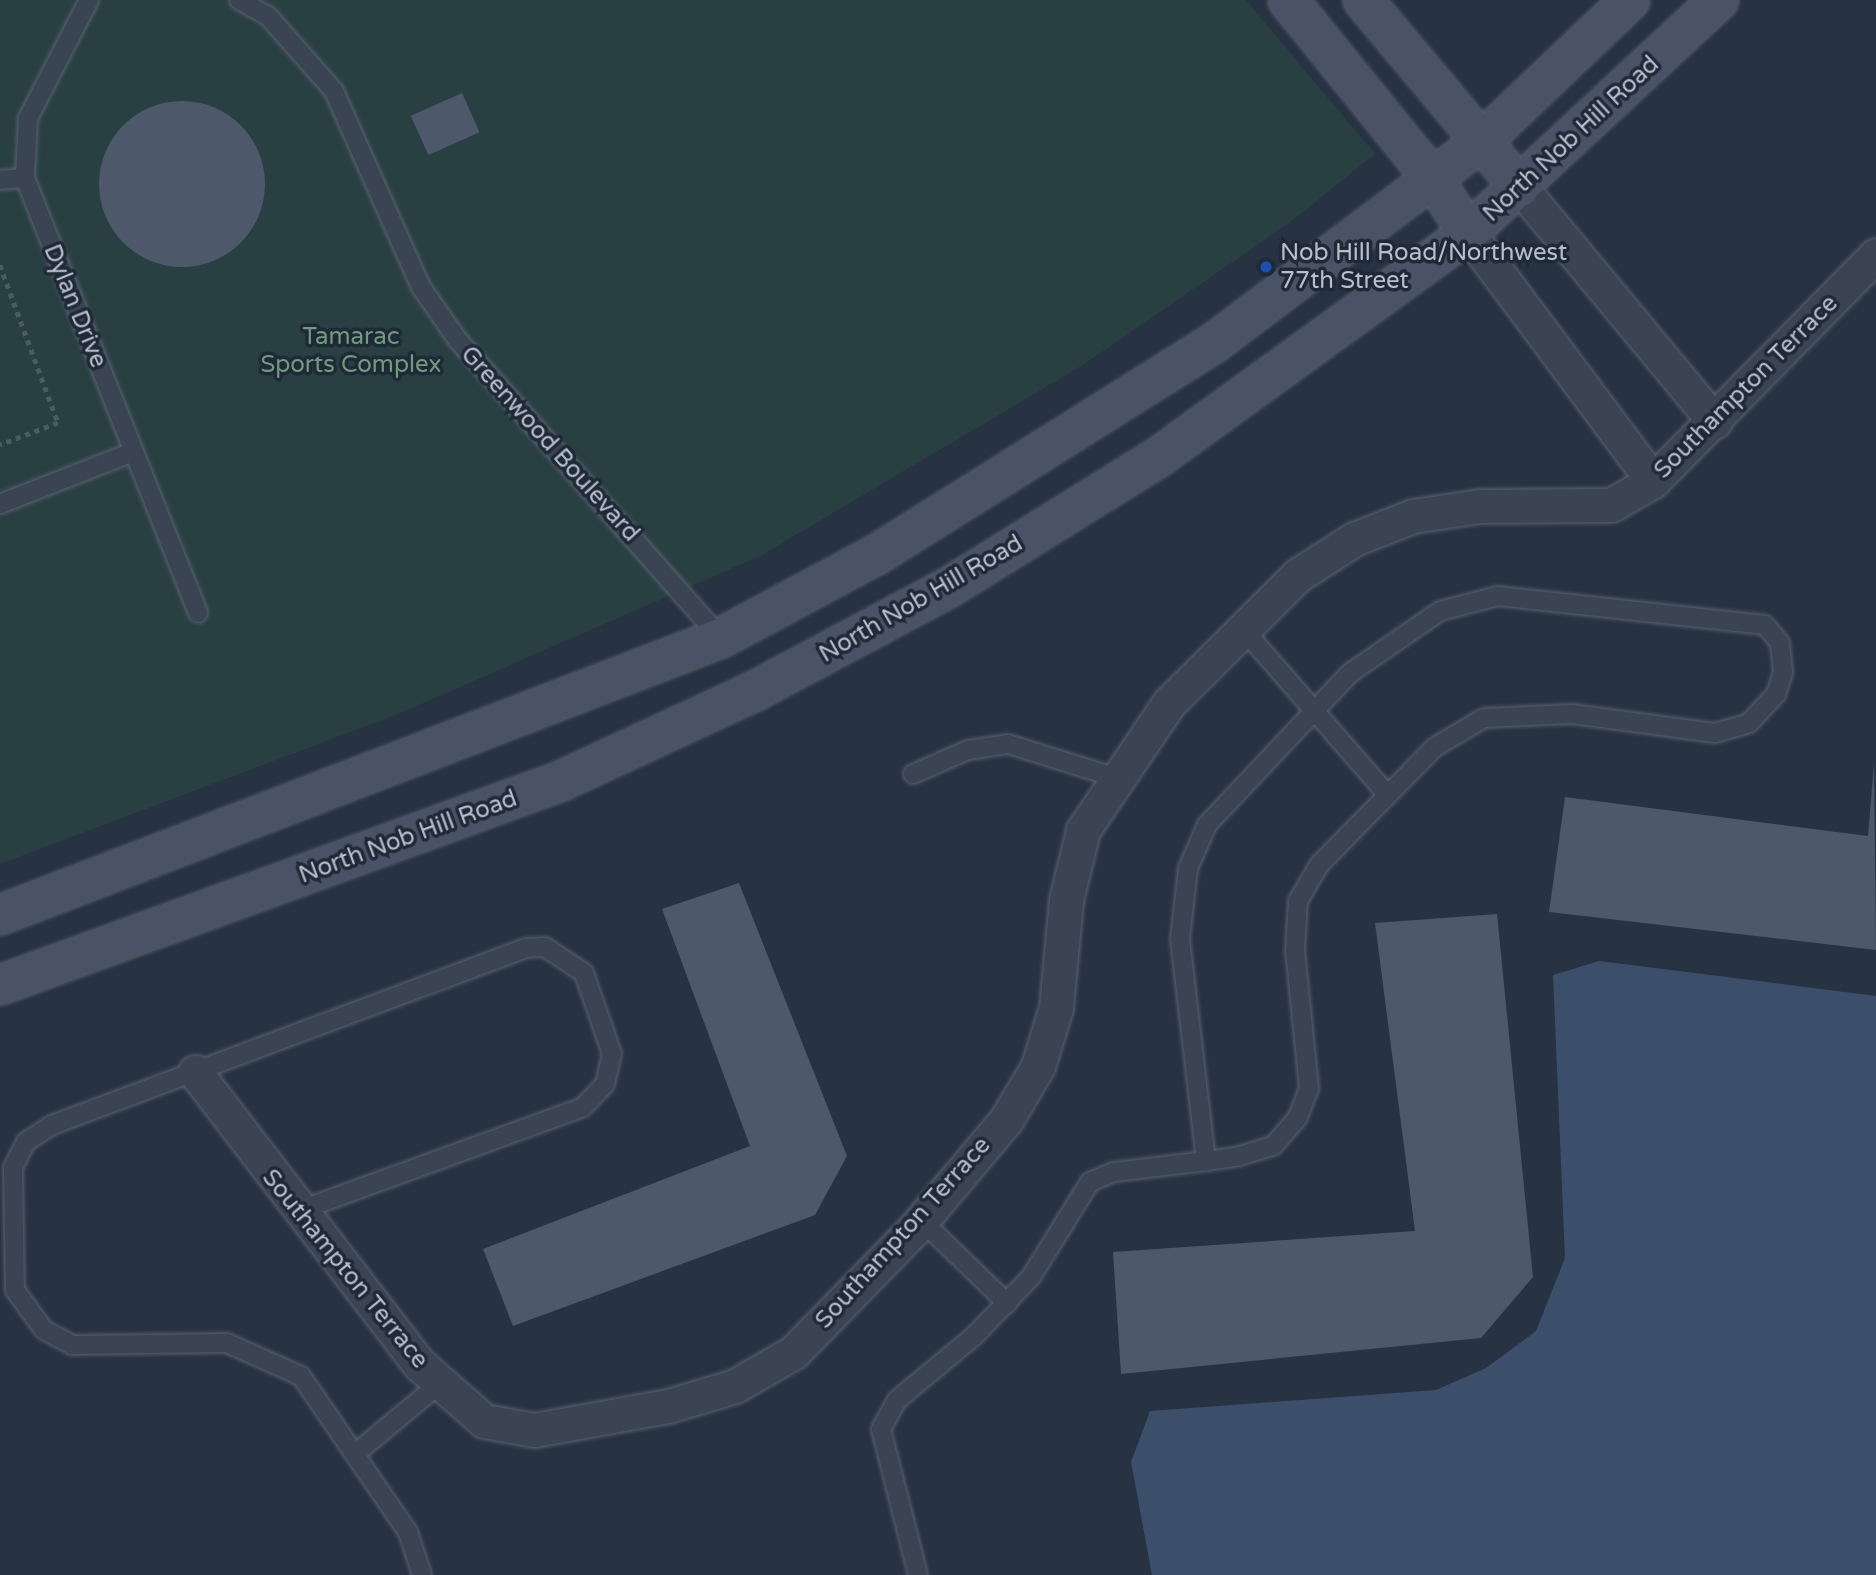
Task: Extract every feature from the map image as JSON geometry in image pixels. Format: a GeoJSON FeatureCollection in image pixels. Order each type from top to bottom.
{"type":"FeatureCollection","features":[{"type":"Feature","properties":{"kind":"main road"},"geometry":{"type":"LineString","coordinates":[[1288,0],[1434,180],[1468,233]]}},
{"type":"Feature","properties":{"kind":"main road"},"geometry":{"type":"LineString","coordinates":[[1363,0],[1520,187]]}},
{"type":"Feature","properties":{"kind":"main road"},"geometry":{"type":"LineString","coordinates":[[0,915],[721,638],[876,555],[1082,430],[1214,343],[1434,180],[1482,141],[1630,0]]}},
{"type":"Feature","properties":{"kind":"main road","name":"North Nob Hill Road"},"geometry":{"type":"LineString","coordinates":[[0,985],[561,781],[753,692],[948,588],[1163,454],[1468,233],[1719,0]]}},
{"type":"Feature","properties":{"kind":"street"},"geometry":{"type":"LineString","coordinates":[[1520,187],[1715,422]]}},
{"type":"Feature","properties":{"kind":"street"},"geometry":{"type":"LineString","coordinates":[[1468,233],[1653,481]]}},
{"type":"Feature","properties":{"kind":"street","name":"Southampton Terrace"},"geometry":{"type":"LineString","coordinates":[[195,1072],[298,1211],[439,1384],[484,1421],[534,1430],[668,1406],[735,1386],[794,1352],[921,1220],[1006,1120],[1038,1066],[1056,1008],[1066,900],[1083,830],[1114,777],[1169,703],[1243,629],[1298,575],[1354,539],[1413,516],[1479,506],[1611,505],[1653,481],[1715,422],[1876,256]]}},
{"type":"Feature","properties":{"kind":"lane","name":"Dylan Drive"},"geometry":{"type":"LineString","coordinates":[[89,0],[27,118],[25,178],[198,612]]}},
{"type":"Feature","properties":{"kind":"lane","name":"Greenwood Boulevard"},"geometry":{"type":"LineString","coordinates":[[239,0],[268,16],[334,91],[421,287],[457,339],[721,638]]}},
{"type":"Feature","properties":{"kind":"lane"},"geometry":{"type":"LineString","coordinates":[[0,180],[25,178]]}},
{"type":"Feature","properties":{"kind":"lane"},"geometry":{"type":"LineString","coordinates":[[0,503],[134,452]]}},
{"type":"Feature","properties":{"kind":"lane"},"geometry":{"type":"LineString","coordinates":[[918,1575],[881,1429],[897,1400],[1007,1303],[1031,1277],[1090,1182],[1114,1172],[1206,1161],[1273,1146],[1298,1117],[1309,1088],[1295,951],[1298,901],[1319,865],[1435,747],[1484,718],[1572,714],[1715,733],[1749,723],[1776,694],[1783,672],[1780,643],[1765,625],[1498,596],[1440,611],[1350,673],[1207,825],[1188,868],[1180,939],[1206,1161]]}},
{"type":"Feature","properties":{"kind":"lane"},"geometry":{"type":"LineString","coordinates":[[1243,629],[1388,795]]}},
{"type":"Feature","properties":{"kind":"lane"},"geometry":{"type":"LineString","coordinates":[[913,774],[968,750],[1008,744],[1114,777]]}},
{"type":"Feature","properties":{"kind":"lane"},"geometry":{"type":"LineString","coordinates":[[298,1211],[583,1107],[605,1084],[612,1055],[584,973],[545,947],[526,948],[52,1125],[26,1142],[13,1168],[15,1290],[44,1330],[72,1345],[227,1343],[273,1361],[301,1376],[408,1532],[422,1575]]}},
{"type":"Feature","properties":{"kind":"lane"},"geometry":{"type":"LineString","coordinates":[[921,1220],[1007,1303]]}},
{"type":"Feature","properties":{"kind":"lane"},"geometry":{"type":"LineString","coordinates":[[355,1454],[439,1384]]}},
{"type":"Feature","properties":{"kind":"path"},"geometry":{"type":"LineString","coordinates":[[0,265],[58,423],[0,445]]}},
{"type":"Feature","properties":{"kind":"green space","name":"Tamarac Sports Complex"},"geometry":{"type":"Polygon","coordinates":[[[0,0],[1246,0],[1375,154],[1289,223],[1083,365],[760,556],[403,712],[0,864],[0,0]]]}},
{"type":"Feature","properties":{"kind":"water"},"geometry":{"type":"Polygon","coordinates":[[[1599,961],[1876,996],[1876,1575],[1152,1575],[1131,1462],[1150,1411],[1436,1390],[1486,1368],[1536,1331],[1565,1258],[1553,975],[1599,961]]]}},
{"type":"Feature","properties":{"kind":"building"},"geometry":{"type":"Polygon","coordinates":[[[462,93],[479,132],[428,155],[411,116],[462,93]]]}},
{"type":"Feature","properties":{"kind":"building"},"geometry":{"type":"Polygon","coordinates":[[[182,101],[214,107],[241,125],[259,152],[265,184],[259,216],[241,243],[214,261],[182,267],[150,261],[123,243],[105,216],[99,184],[105,152],[123,125],[150,107],[182,101]]]}},
{"type":"Feature","properties":{"kind":"building"},"geometry":{"type":"Polygon","coordinates":[[[1874,763],[1876,950],[1549,912],[1565,797],[1868,836],[1874,763]]]}},
{"type":"Feature","properties":{"kind":"building"},"geometry":{"type":"Polygon","coordinates":[[[739,883],[847,1156],[815,1215],[513,1326],[483,1249],[750,1146],[662,909],[739,883]]]}},
{"type":"Feature","properties":{"kind":"building"},"geometry":{"type":"Polygon","coordinates":[[[1497,914],[1533,1277],[1481,1338],[1121,1374],[1113,1252],[1415,1231],[1375,923],[1497,914]]]}},
{"type":"Feature","properties":{"kind":"place","name":"Nob Hill Road/Northwest 77th Street"},"geometry":{"type":"Point","coordinates":[1266,267]}}]}
